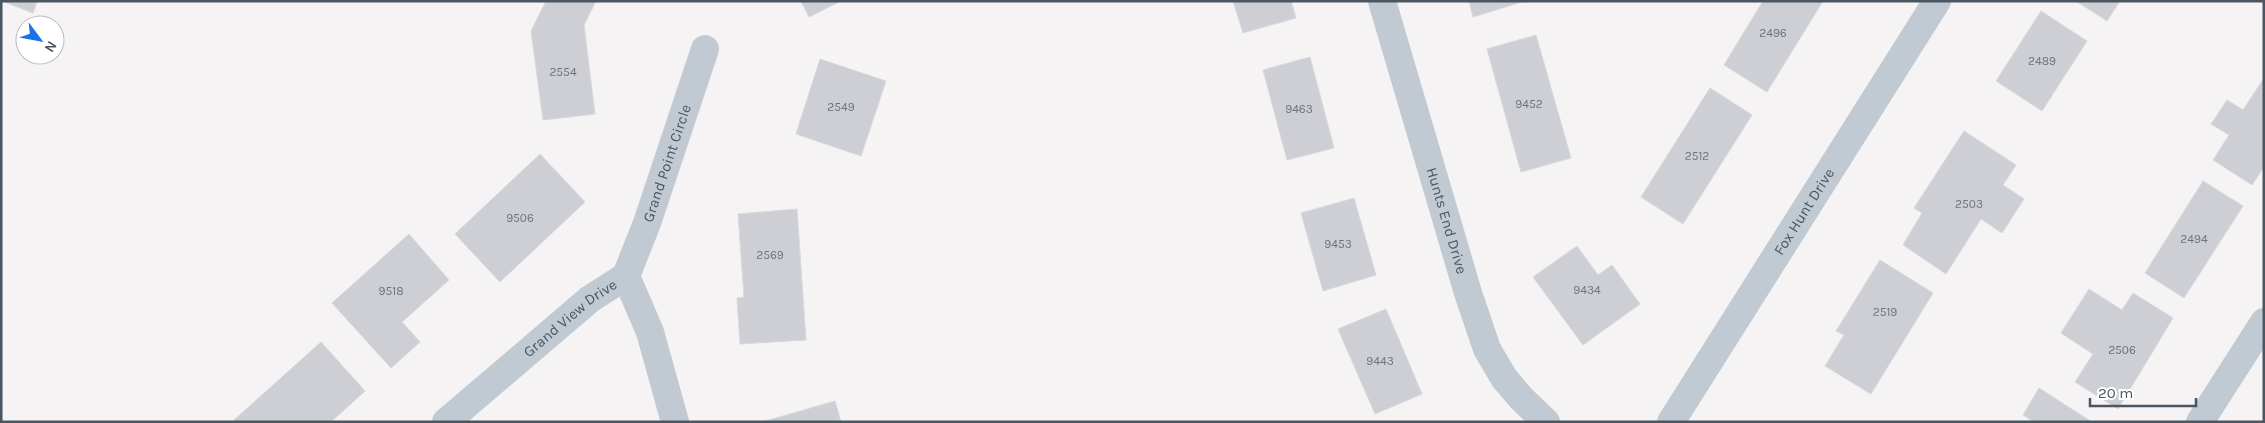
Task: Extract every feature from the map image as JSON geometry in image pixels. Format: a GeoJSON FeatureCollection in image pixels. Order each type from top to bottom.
{"type":"FeatureCollection","features":[{"type":"Feature","properties":{"kind":"street","name":"Hunts End Drive"},"geometry":{"type":"LineString","coordinates":[[1382,1],[1468,293],[1487,349],[1504,378],[1521,398],[1546,422]]}},
{"type":"Feature","properties":{"kind":"street","name":"Fox Hunt Drive"},"geometry":{"type":"LineString","coordinates":[[1671,422],[1937,1]]}},
{"type":"Feature","properties":{"kind":"street","name":"Grand Point Circle"},"geometry":{"type":"LineString","coordinates":[[626,276],[647,223],[705,49]]}},
{"type":"Feature","properties":{"kind":"street","name":"Grand View Drive"},"geometry":{"type":"LineString","coordinates":[[446,422],[590,298],[626,276],[650,332],[675,422]]}},
{"type":"Feature","properties":{"kind":"street"},"geometry":{"type":"LineString","coordinates":[[2200,422],[2264,322]]}},
{"type":"Feature","properties":{"kind":"building"},"geometry":{"type":"Polygon","coordinates":[[[2,1],[37,1],[33,13],[2,1]]]}},
{"type":"Feature","properties":{"kind":"building"},"geometry":{"type":"Polygon","coordinates":[[[546,1],[596,1],[584,25],[595,114],[543,120],[531,31],[546,1]]]}},
{"type":"Feature","properties":{"kind":"building"},"geometry":{"type":"Polygon","coordinates":[[[801,1],[841,1],[809,17],[801,1]]]}},
{"type":"Feature","properties":{"kind":"building"},"geometry":{"type":"Polygon","coordinates":[[[1233,1],[1291,1],[1296,18],[1243,33],[1233,1]]]}},
{"type":"Feature","properties":{"kind":"building"},"geometry":{"type":"Polygon","coordinates":[[[1469,1],[1525,1],[1473,17],[1469,1]]]}},
{"type":"Feature","properties":{"kind":"building"},"geometry":{"type":"Polygon","coordinates":[[[1763,1],[1823,1],[1767,92],[1724,65],[1763,1]]]}},
{"type":"Feature","properties":{"kind":"building"},"geometry":{"type":"Polygon","coordinates":[[[2076,1],[2120,1],[2107,21],[2076,1]]]}},
{"type":"Feature","properties":{"kind":"building"},"geometry":{"type":"Polygon","coordinates":[[[2041,11],[2087,41],[2042,111],[1996,81],[2041,11]]]}},
{"type":"Feature","properties":{"kind":"building"},"geometry":{"type":"Polygon","coordinates":[[[1536,35],[1571,158],[1521,172],[1487,49],[1536,35]]]}},
{"type":"Feature","properties":{"kind":"building"},"geometry":{"type":"Polygon","coordinates":[[[1310,57],[1334,148],[1287,160],[1263,70],[1310,57]]]}},
{"type":"Feature","properties":{"kind":"building"},"geometry":{"type":"Polygon","coordinates":[[[820,59],[886,81],[861,156],[796,134],[820,59]]]}},
{"type":"Feature","properties":{"kind":"building"},"geometry":{"type":"Polygon","coordinates":[[[2264,78],[2264,167],[2252,185],[2213,160],[2229,135],[2211,124],[2227,100],[2243,110],[2264,78]]]}},
{"type":"Feature","properties":{"kind":"building"},"geometry":{"type":"Polygon","coordinates":[[[1710,88],[1752,115],[1683,224],[1641,197],[1710,88]]]}},
{"type":"Feature","properties":{"kind":"building"},"geometry":{"type":"Polygon","coordinates":[[[1964,131],[2016,165],[2003,185],[2024,199],[2002,233],[1981,219],[1946,274],[1903,245],[1922,213],[1914,208],[1964,131]]]}},
{"type":"Feature","properties":{"kind":"building"},"geometry":{"type":"Polygon","coordinates":[[[540,154],[585,202],[500,282],[455,234],[540,154]]]}},
{"type":"Feature","properties":{"kind":"building"},"geometry":{"type":"Polygon","coordinates":[[[2203,181],[2243,206],[2184,298],[2145,273],[2203,181]]]}},
{"type":"Feature","properties":{"kind":"building"},"geometry":{"type":"Polygon","coordinates":[[[1354,198],[1376,275],[1323,291],[1301,213],[1354,198]]]}},
{"type":"Feature","properties":{"kind":"building"},"geometry":{"type":"Polygon","coordinates":[[[797,209],[806,340],[740,344],[737,298],[744,297],[738,214],[797,209]]]}},
{"type":"Feature","properties":{"kind":"building"},"geometry":{"type":"Polygon","coordinates":[[[409,234],[449,280],[402,322],[420,342],[391,368],[332,303],[409,234]]]}},
{"type":"Feature","properties":{"kind":"building"},"geometry":{"type":"Polygon","coordinates":[[[1577,246],[1598,275],[1612,265],[1640,304],[1583,345],[1533,277],[1577,246]]]}},
{"type":"Feature","properties":{"kind":"building"},"geometry":{"type":"Polygon","coordinates":[[[1880,260],[1933,293],[1871,394],[1825,366],[1844,335],[1836,331],[1880,260]]]}},
{"type":"Feature","properties":{"kind":"building"},"geometry":{"type":"Polygon","coordinates":[[[2089,289],[2122,310],[2133,293],[2173,318],[2118,409],[2075,382],[2093,354],[2061,333],[2089,289]]]}},
{"type":"Feature","properties":{"kind":"building"},"geometry":{"type":"Polygon","coordinates":[[[1386,309],[1422,394],[1375,414],[1338,329],[1386,309]]]}},
{"type":"Feature","properties":{"kind":"building"},"geometry":{"type":"Polygon","coordinates":[[[321,342],[365,391],[331,422],[236,422],[234,420],[321,342]]]}},
{"type":"Feature","properties":{"kind":"building"},"geometry":{"type":"Polygon","coordinates":[[[2039,388],[2092,422],[2034,422],[2023,415],[2039,388]]]}},
{"type":"Feature","properties":{"kind":"building"},"geometry":{"type":"Polygon","coordinates":[[[835,401],[841,422],[762,422],[835,401]]]}}]}
